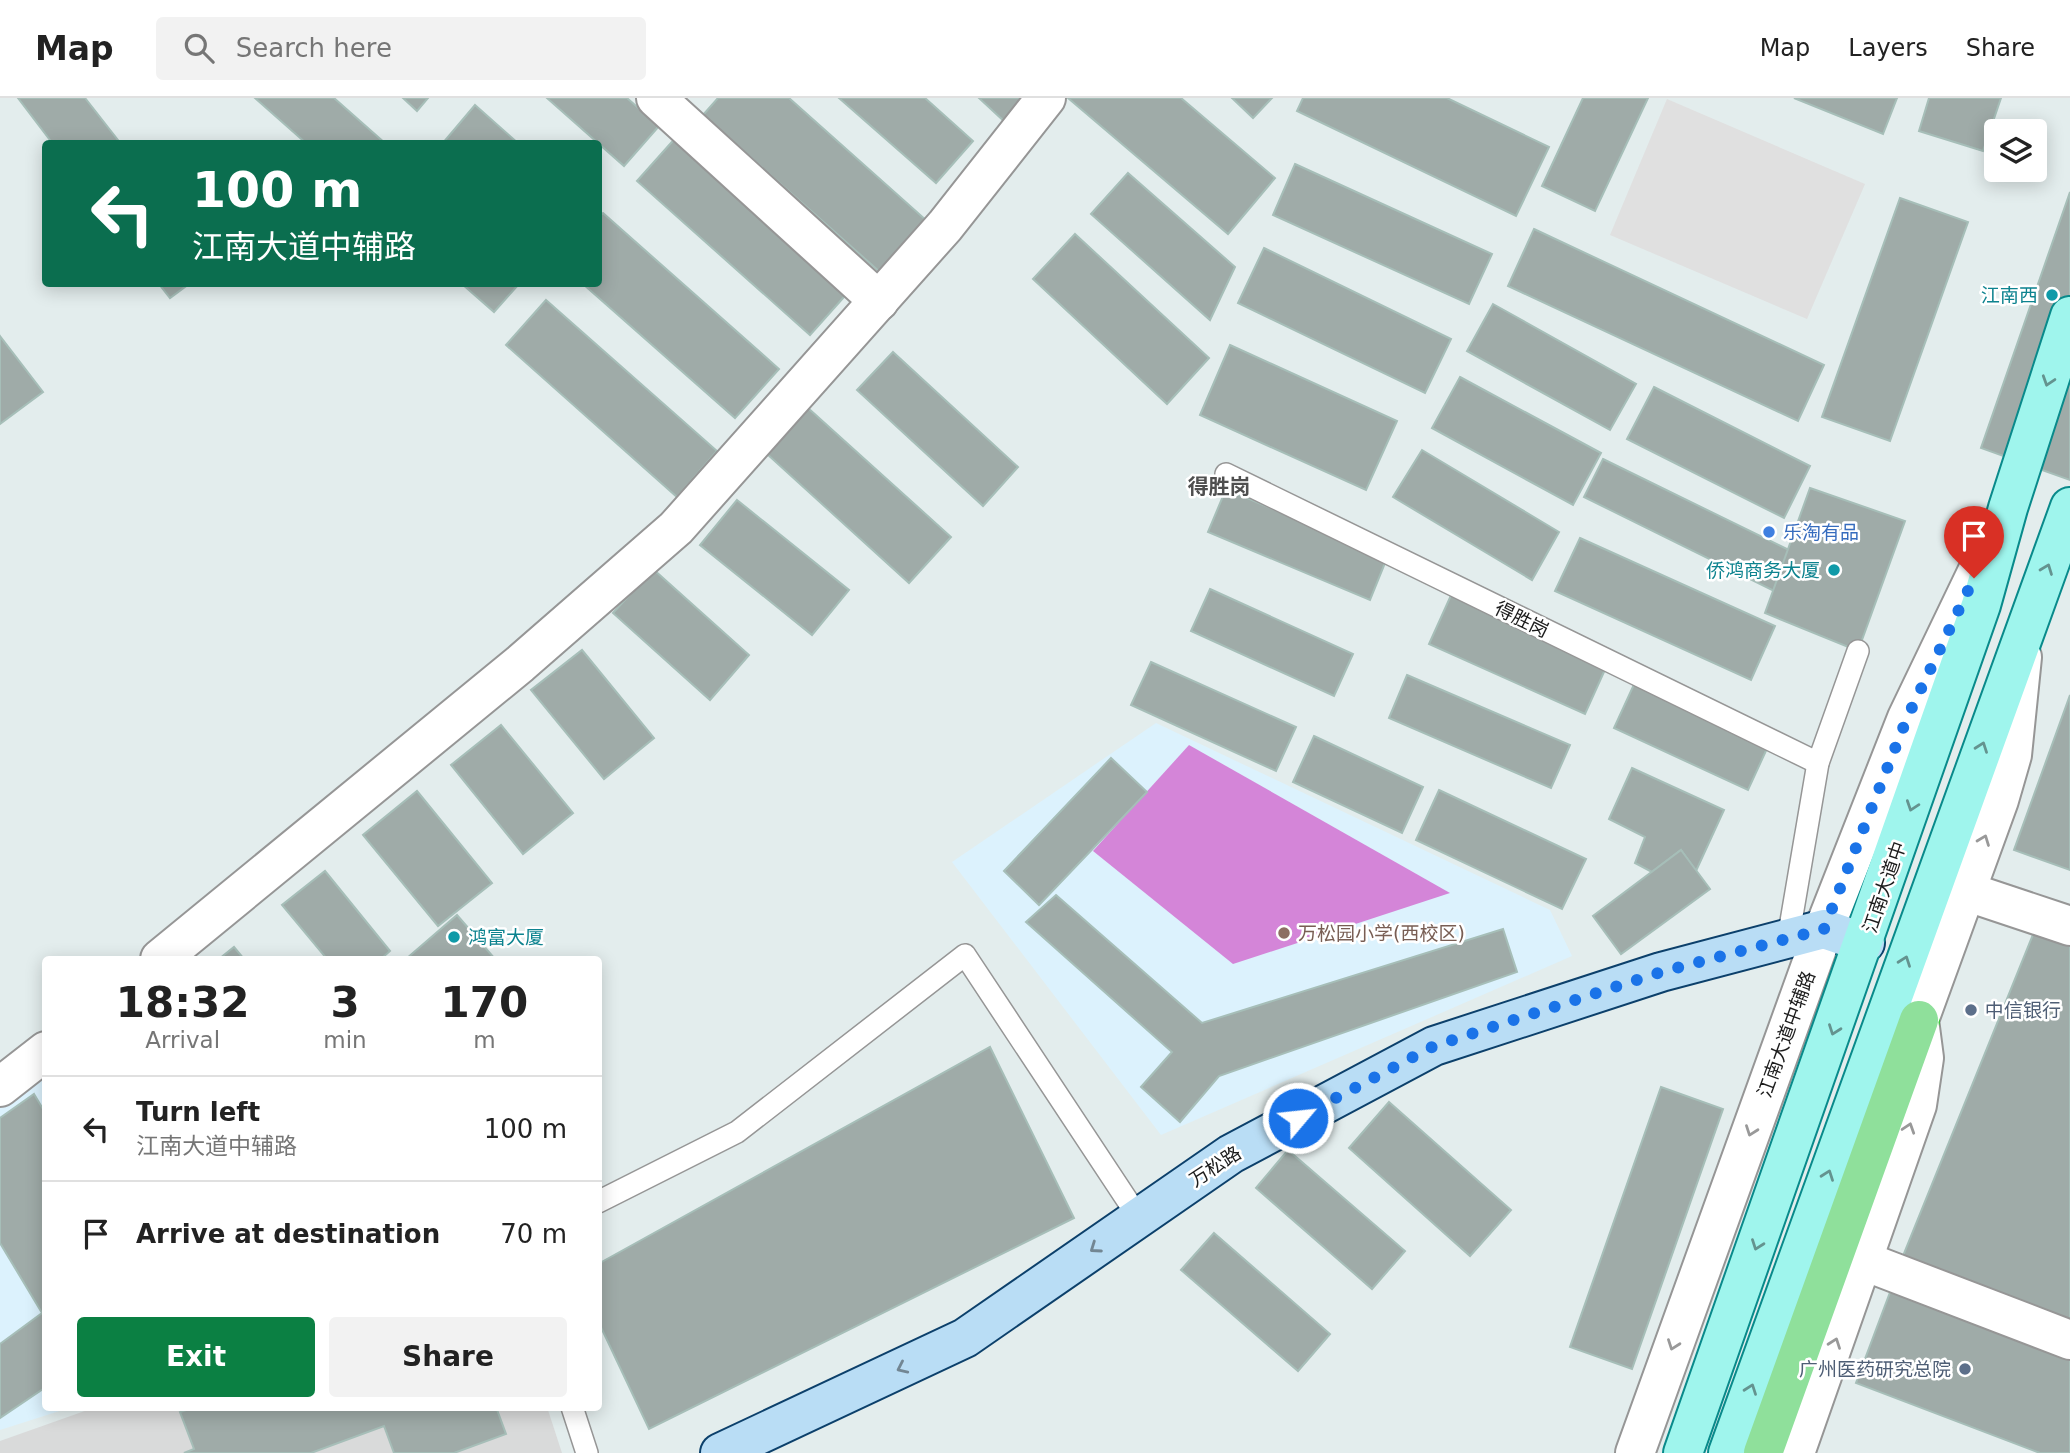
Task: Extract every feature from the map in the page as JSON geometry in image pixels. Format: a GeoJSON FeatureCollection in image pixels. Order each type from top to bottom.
{"type":"FeatureCollection","features":[{"type":"Feature","properties":{"kind":"highway"},"geometry":{"type":"LineString","coordinates":[[1763,1453],[1785,1393],[1903,1014]]}},
{"type":"Feature","properties":{"kind":"main road","name":"江南大道中"},"geometry":{"type":"LineString","coordinates":[[1683,1453],[1865,943],[1981,605],[2008,508],[2070,316]]}},
{"type":"Feature","properties":{"kind":"main road"},"geometry":{"type":"LineString","coordinates":[[1728,1453],[1903,1014],[2024,631],[2070,507]]}},
{"type":"Feature","properties":{"kind":"street"},"geometry":{"type":"LineString","coordinates":[[656,98],[879,301]]}},
{"type":"Feature","properties":{"kind":"street"},"geometry":{"type":"LineString","coordinates":[[164,956],[520,664],[676,528],[945,226],[1046,98]]}},
{"type":"Feature","properties":{"kind":"street","name":"江南大道中辅路"},"geometry":{"type":"LineString","coordinates":[[1635,1453],[1824,929],[1907,718],[2008,508]]}},
{"type":"Feature","properties":{"kind":"street"},"geometry":{"type":"LineString","coordinates":[[1795,1453],[1917,1105],[1924,1058],[1903,1014],[1965,891],[1999,800],[2012,755],[2024,631]]}},
{"type":"Feature","properties":{"kind":"street"},"geometry":{"type":"LineString","coordinates":[[1965,891],[2070,926]]}},
{"type":"Feature","properties":{"kind":"street"},"geometry":{"type":"LineString","coordinates":[[1824,929],[1865,943]]}},
{"type":"Feature","properties":{"kind":"street","name":"万松路"},"geometry":{"type":"LineString","coordinates":[[720,1453],[965,1338],[1231,1154],[1434,1046],[1661,972],[1824,929]]}},
{"type":"Feature","properties":{"kind":"street"},"geometry":{"type":"LineString","coordinates":[[0,1087],[42,1054]]}},
{"type":"Feature","properties":{"kind":"street"},"geometry":{"type":"LineString","coordinates":[[1864,1261],[2070,1340]]}},
{"type":"Feature","properties":{"kind":"lane","name":"得胜岗"},"geometry":{"type":"LineString","coordinates":[[1226,474],[1818,763]]}},
{"type":"Feature","properties":{"kind":"lane"},"geometry":{"type":"LineString","coordinates":[[1788,939],[1818,763],[1858,651]]}},
{"type":"Feature","properties":{"kind":"lane"},"geometry":{"type":"LineString","coordinates":[[602,1200],[737,1132],[965,955],[1139,1218]]}},
{"type":"Feature","properties":{"kind":"lane"},"geometry":{"type":"LineString","coordinates":[[573,1411],[587,1453]]}},
{"type":"Feature","properties":{"kind":"shaded area"},"geometry":{"type":"Polygon","coordinates":[[[1667,99],[1865,184],[1807,319],[1610,235],[1667,99]]]}},
{"type":"Feature","properties":{"kind":"shaded area","name":"万松园小学(西校区)"},"geometry":{"type":"Polygon","coordinates":[[[1156,723],[1550,910],[1572,956],[1161,1135],[952,862],[1156,723]]]}},
{"type":"Feature","properties":{"kind":"shaded area"},"geometry":{"type":"Polygon","coordinates":[[[1189,745],[1450,893],[1233,964],[1093,851],[1189,745]]]}},
{"type":"Feature","properties":{"kind":"shaded area"},"geometry":{"type":"Polygon","coordinates":[[[42,1062],[42,1411],[59,1411],[0,1430],[0,1096],[42,1062]]]}},
{"type":"Feature","properties":{"kind":"shaded area"},"geometry":{"type":"Polygon","coordinates":[[[85,1411],[548,1411],[562,1453],[0,1453],[0,1441],[85,1411]]]}},
{"type":"Feature","properties":{"kind":"building"},"geometry":{"type":"Polygon","coordinates":[[[18,98],[85,98],[118,140],[50,140],[18,98]]]}},
{"type":"Feature","properties":{"kind":"building"},"geometry":{"type":"Polygon","coordinates":[[[255,98],[334,98],[381,140],[302,140],[255,98]]]}},
{"type":"Feature","properties":{"kind":"building"},"geometry":{"type":"Polygon","coordinates":[[[403,98],[428,98],[417,111],[403,98]]]}},
{"type":"Feature","properties":{"kind":"building"},"geometry":{"type":"Polygon","coordinates":[[[547,98],[627,98],[659,126],[624,166],[602,147],[602,140],[595,140],[547,98]]]}},
{"type":"Feature","properties":{"kind":"building"},"geometry":{"type":"Polygon","coordinates":[[[718,98],[789,98],[927,221],[881,273],[703,115],[718,98]]]}},
{"type":"Feature","properties":{"kind":"building"},"geometry":{"type":"Polygon","coordinates":[[[839,98],[925,98],[973,141],[936,183],[839,98]]]}},
{"type":"Feature","properties":{"kind":"building"},"geometry":{"type":"Polygon","coordinates":[[[979,98],[1028,98],[1006,123],[979,98]]]}},
{"type":"Feature","properties":{"kind":"building"},"geometry":{"type":"Polygon","coordinates":[[[1068,98],[1181,98],[1275,178],[1228,234],[1068,98]]]}},
{"type":"Feature","properties":{"kind":"building"},"geometry":{"type":"Polygon","coordinates":[[[1232,98],[1272,98],[1253,118],[1232,98]]]}},
{"type":"Feature","properties":{"kind":"building"},"geometry":{"type":"Polygon","coordinates":[[[1303,98],[1447,98],[1549,147],[1516,216],[1297,111],[1303,98]]]}},
{"type":"Feature","properties":{"kind":"building"},"geometry":{"type":"Polygon","coordinates":[[[1583,98],[1648,98],[1595,211],[1542,186],[1583,98]]]}},
{"type":"Feature","properties":{"kind":"building"},"geometry":{"type":"Polygon","coordinates":[[[1794,98],[1897,98],[1883,134],[1794,98]]]}},
{"type":"Feature","properties":{"kind":"building"},"geometry":{"type":"Polygon","coordinates":[[[1929,98],[2001,98],[1994,119],[1984,119],[1983,151],[1919,131],[1929,98]]]}},
{"type":"Feature","properties":{"kind":"building"},"geometry":{"type":"Polygon","coordinates":[[[475,105],[514,140],[445,140],[475,105]]]}},
{"type":"Feature","properties":{"kind":"building"},"geometry":{"type":"Polygon","coordinates":[[[679,134],[852,288],[810,335],[637,181],[679,134]]]}},
{"type":"Feature","properties":{"kind":"building"},"geometry":{"type":"Polygon","coordinates":[[[1295,164],[1492,254],[1469,304],[1273,215],[1295,164]]]}},
{"type":"Feature","properties":{"kind":"building"},"geometry":{"type":"Polygon","coordinates":[[[1128,173],[1235,267],[1210,320],[1091,214],[1128,173]]]}},
{"type":"Feature","properties":{"kind":"building","name":"江南西"},"geometry":{"type":"Polygon","coordinates":[[[2070,192],[2070,480],[1981,448],[2070,192]]]}},
{"type":"Feature","properties":{"kind":"building"},"geometry":{"type":"Polygon","coordinates":[[[1900,198],[1968,222],[1890,441],[1822,417],[1900,198]]]}},
{"type":"Feature","properties":{"kind":"building"},"geometry":{"type":"Polygon","coordinates":[[[602,214],[779,369],[735,418],[586,287],[602,287],[602,214]]]}},
{"type":"Feature","properties":{"kind":"building"},"geometry":{"type":"Polygon","coordinates":[[[1534,229],[1824,365],[1798,421],[1508,286],[1534,229]]]}},
{"type":"Feature","properties":{"kind":"building"},"geometry":{"type":"Polygon","coordinates":[[[1075,234],[1209,358],[1167,404],[1033,279],[1075,234]]]}},
{"type":"Feature","properties":{"kind":"building"},"geometry":{"type":"Polygon","coordinates":[[[1264,248],[1451,339],[1425,393],[1238,303],[1264,248]]]}},
{"type":"Feature","properties":{"kind":"building"},"geometry":{"type":"Polygon","coordinates":[[[161,287],[185,287],[170,298],[161,287]]]}},
{"type":"Feature","properties":{"kind":"building"},"geometry":{"type":"Polygon","coordinates":[[[465,287],[516,287],[494,312],[465,287]]]}},
{"type":"Feature","properties":{"kind":"building"},"geometry":{"type":"Polygon","coordinates":[[[546,300],[717,451],[677,497],[506,345],[546,300]]]}},
{"type":"Feature","properties":{"kind":"building"},"geometry":{"type":"Polygon","coordinates":[[[1493,304],[1636,384],[1610,430],[1467,351],[1493,304]]]}},
{"type":"Feature","properties":{"kind":"building"},"geometry":{"type":"Polygon","coordinates":[[[0,336],[43,392],[0,424],[0,336]]]}},
{"type":"Feature","properties":{"kind":"building"},"geometry":{"type":"Polygon","coordinates":[[[1230,345],[1397,421],[1366,490],[1200,415],[1230,345]]]}},
{"type":"Feature","properties":{"kind":"building"},"geometry":{"type":"Polygon","coordinates":[[[893,352],[1018,467],[983,506],[857,390],[893,352]]]}},
{"type":"Feature","properties":{"kind":"building"},"geometry":{"type":"Polygon","coordinates":[[[1460,377],[1601,453],[1573,505],[1432,428],[1460,377]]]}},
{"type":"Feature","properties":{"kind":"building"},"geometry":{"type":"Polygon","coordinates":[[[1654,387],[1810,466],[1784,518],[1627,439],[1654,387]]]}},
{"type":"Feature","properties":{"kind":"building"},"geometry":{"type":"Polygon","coordinates":[[[808,408],[951,537],[909,583],[767,454],[808,408]]]}},
{"type":"Feature","properties":{"kind":"building"},"geometry":{"type":"Polygon","coordinates":[[[1422,450],[1559,532],[1532,580],[1393,497],[1422,450]]]}},
{"type":"Feature","properties":{"kind":"building"},"geometry":{"type":"Polygon","coordinates":[[[1603,459],[1793,552],[1774,591],[1584,497],[1603,459]]]}},
{"type":"Feature","properties":{"kind":"building","name":"侨鸿商务大厦"},"geometry":{"type":"Polygon","coordinates":[[[1810,488],[1905,521],[1858,651],[1765,613],[1810,488]]]}},
{"type":"Feature","properties":{"kind":"building"},"geometry":{"type":"Polygon","coordinates":[[[1226,489],[1387,558],[1370,600],[1208,532],[1226,489]]]}},
{"type":"Feature","properties":{"kind":"building"},"geometry":{"type":"Polygon","coordinates":[[[737,500],[849,590],[812,635],[700,545],[737,500]]]}},
{"type":"Feature","properties":{"kind":"building"},"geometry":{"type":"Polygon","coordinates":[[[1580,538],[1775,626],[1751,680],[1555,591],[1580,538]]]}},
{"type":"Feature","properties":{"kind":"building"},"geometry":{"type":"Polygon","coordinates":[[[653,569],[749,655],[710,700],[613,613],[653,569]]]}},
{"type":"Feature","properties":{"kind":"building"},"geometry":{"type":"Polygon","coordinates":[[[1210,589],[1353,654],[1334,696],[1191,631],[1210,589]]]}},
{"type":"Feature","properties":{"kind":"building"},"geometry":{"type":"Polygon","coordinates":[[[1452,593],[1608,663],[1585,714],[1429,644],[1452,593]]]}},
{"type":"Feature","properties":{"kind":"building"},"geometry":{"type":"Polygon","coordinates":[[[582,650],[654,738],[604,779],[531,690],[582,650]]]}},
{"type":"Feature","properties":{"kind":"building"},"geometry":{"type":"Polygon","coordinates":[[[1151,662],[1296,727],[1276,771],[1131,705],[1151,662]]]}},
{"type":"Feature","properties":{"kind":"building"},"geometry":{"type":"Polygon","coordinates":[[[1407,675],[1570,745],[1551,788],[1389,718],[1407,675]]]}},
{"type":"Feature","properties":{"kind":"building"},"geometry":{"type":"Polygon","coordinates":[[[1636,680],[1770,742],[1748,790],[1614,728],[1636,680]]]}},
{"type":"Feature","properties":{"kind":"building"},"geometry":{"type":"Polygon","coordinates":[[[2070,695],[2070,870],[2014,850],[2070,695]]]}},
{"type":"Feature","properties":{"kind":"building"},"geometry":{"type":"Polygon","coordinates":[[[501,725],[573,813],[523,854],[451,765],[501,725]]]}},
{"type":"Feature","properties":{"kind":"building"},"geometry":{"type":"Polygon","coordinates":[[[1314,736],[1423,787],[1402,833],[1293,782],[1314,736]]]}},
{"type":"Feature","properties":{"kind":"building"},"geometry":{"type":"Polygon","coordinates":[[[1111,758],[1147,792],[1039,905],[1004,871],[1111,758]]]}},
{"type":"Feature","properties":{"kind":"building"},"geometry":{"type":"Polygon","coordinates":[[[1632,768],[1724,810],[1696,871],[1681,850],[1652,872],[1635,863],[1645,837],[1609,819],[1632,768]]]}},
{"type":"Feature","properties":{"kind":"building"},"geometry":{"type":"Polygon","coordinates":[[[1439,790],[1586,859],[1562,909],[1416,840],[1439,790]]]}},
{"type":"Feature","properties":{"kind":"building"},"geometry":{"type":"Polygon","coordinates":[[[417,791],[492,883],[438,926],[363,835],[417,791]]]}},
{"type":"Feature","properties":{"kind":"building"},"geometry":{"type":"Polygon","coordinates":[[[1681,850],[1710,889],[1621,954],[1593,916],[1681,850]]]}},
{"type":"Feature","properties":{"kind":"building"},"geometry":{"type":"Polygon","coordinates":[[[325,871],[390,951],[384,956],[324,956],[282,905],[325,871]]]}},
{"type":"Feature","properties":{"kind":"building"},"geometry":{"type":"Polygon","coordinates":[[[1056,895],[1202,1023],[1503,929],[1517,972],[1219,1076],[1180,1122],[1141,1087],[1172,1052],[1026,922],[1056,895]]]}},
{"type":"Feature","properties":{"kind":"building","name":"鸿富大厦"},"geometry":{"type":"Polygon","coordinates":[[[457,915],[492,956],[409,956],[457,915]]]}},
{"type":"Feature","properties":{"kind":"building"},"geometry":{"type":"Polygon","coordinates":[[[2034,932],[2070,946],[2070,1324],[1903,1256],[2034,932]]]}},
{"type":"Feature","properties":{"kind":"building"},"geometry":{"type":"Polygon","coordinates":[[[234,947],[242,956],[223,956],[234,947]]]}},
{"type":"Feature","properties":{"kind":"building"},"geometry":{"type":"Polygon","coordinates":[[[990,1047],[1074,1218],[649,1429],[602,1329],[602,1262],[990,1047]]]}},
{"type":"Feature","properties":{"kind":"building"},"geometry":{"type":"Polygon","coordinates":[[[1661,1087],[1723,1109],[1632,1369],[1570,1347],[1661,1087]]]}},
{"type":"Feature","properties":{"kind":"building"},"geometry":{"type":"Polygon","coordinates":[[[34,1094],[42,1107],[42,1313],[0,1243],[0,1118],[34,1094]]]}},
{"type":"Feature","properties":{"kind":"building"},"geometry":{"type":"Polygon","coordinates":[[[1389,1102],[1511,1210],[1470,1256],[1349,1148],[1389,1102]]]}},
{"type":"Feature","properties":{"kind":"building"},"geometry":{"type":"Polygon","coordinates":[[[1288,1150],[1405,1251],[1372,1289],[1256,1188],[1288,1150]]]}},
{"type":"Feature","properties":{"kind":"building"},"geometry":{"type":"Polygon","coordinates":[[[1214,1233],[1330,1334],[1298,1371],[1181,1270],[1214,1233]]]}},
{"type":"Feature","properties":{"kind":"building","name":"广州医药研究总院"},"geometry":{"type":"Polygon","coordinates":[[[1892,1287],[2070,1356],[2070,1453],[2040,1453],[1856,1383],[1892,1287]]]}},
{"type":"Feature","properties":{"kind":"building"},"geometry":{"type":"Polygon","coordinates":[[[42,1313],[42,1390],[0,1418],[0,1344],[42,1313]]]}},
{"type":"Feature","properties":{"kind":"building"},"geometry":{"type":"Polygon","coordinates":[[[497,1411],[506,1434],[454,1453],[394,1453],[384,1426],[311,1453],[184,1453],[194,1449],[180,1412],[497,1411]]]}},
{"type":"Feature","properties":{"kind":"place","name":"江南西"},"geometry":{"type":"Point","coordinates":[2052,295]}},
{"type":"Feature","properties":{"kind":"place","name":"乐淘有品"},"geometry":{"type":"Point","coordinates":[1769,532]}},
{"type":"Feature","properties":{"kind":"place","name":"侨鸿商务大厦"},"geometry":{"type":"Point","coordinates":[1834,570]}},
{"type":"Feature","properties":{"kind":"place","name":"万松园小学(西校区)"},"geometry":{"type":"Point","coordinates":[1284,933]}},
{"type":"Feature","properties":{"kind":"place","name":"鸿富大厦"},"geometry":{"type":"Point","coordinates":[454,937]}},
{"type":"Feature","properties":{"kind":"place","name":"中信银行"},"geometry":{"type":"Point","coordinates":[1971,1010]}},
{"type":"Feature","properties":{"kind":"place","name":"广州医药研究总院"},"geometry":{"type":"Point","coordinates":[1965,1369]}},
{"type":"Feature","properties":{"kind":"district","name":"得胜岗"},"geometry":{"type":"Point","coordinates":[1219,487]}},
{"type":"Feature","properties":{"kind":"route"},"geometry":{"type":"LineString","coordinates":[[1298,1118],[1434,1046],[1661,972],[1824,929],[1907,718],[1974,578]]}}]}
